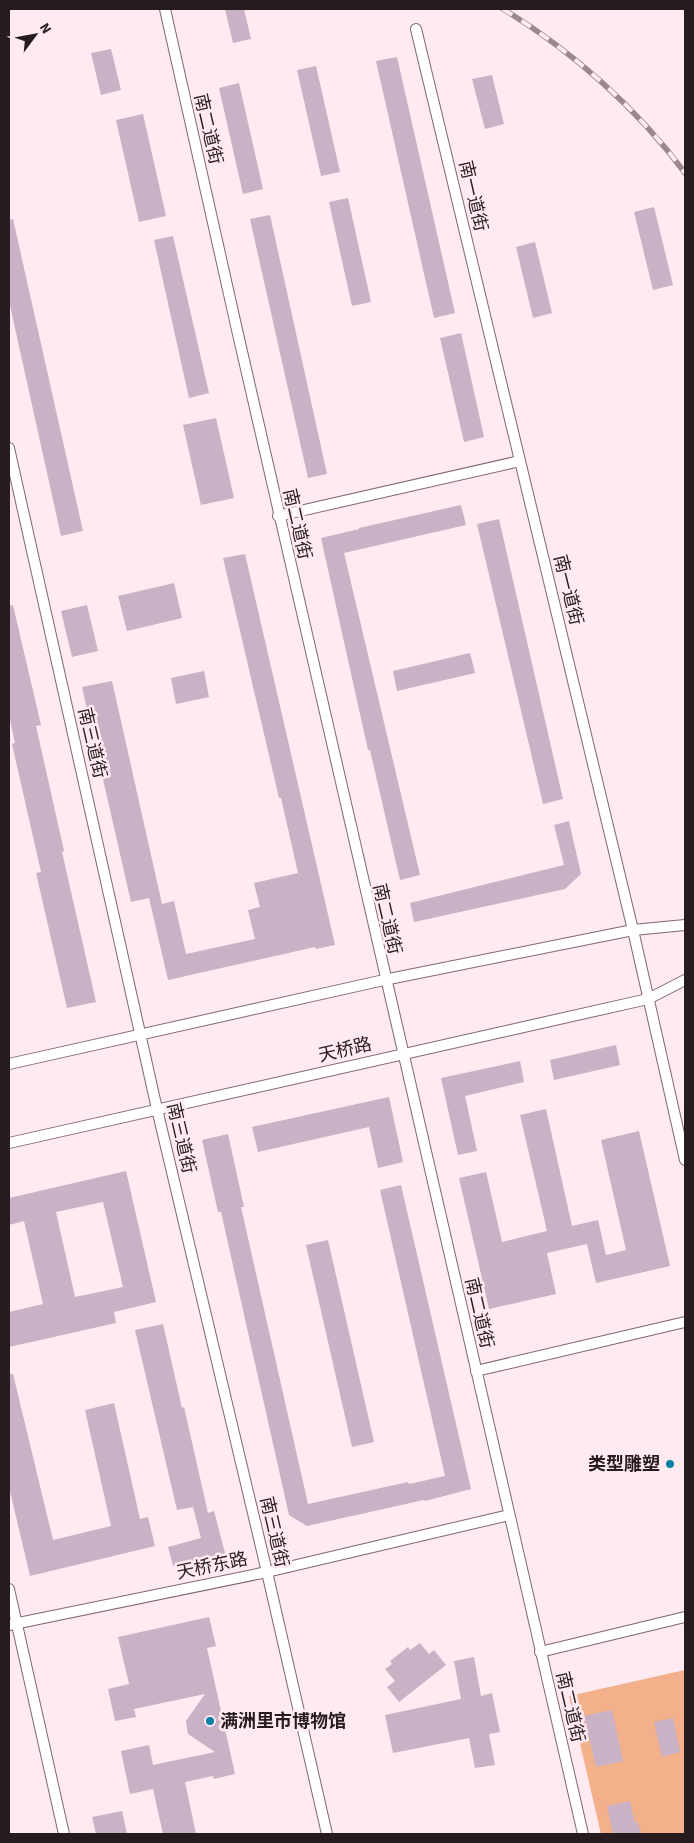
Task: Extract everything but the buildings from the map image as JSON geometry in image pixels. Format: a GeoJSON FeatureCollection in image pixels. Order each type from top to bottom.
{"type":"FeatureCollection","features":[{"type":"Feature","properties":{"kind":"street","name":"南二道街"},"geometry":{"type":"LineString","coordinates":[[165,9],[384,980],[583,1834]]}},
{"type":"Feature","properties":{"kind":"street","name":"南一道街"},"geometry":{"type":"LineString","coordinates":[[416,29],[633,930],[685,1160]]}},
{"type":"Feature","properties":{"kind":"street","name":"南三道街"},"geometry":{"type":"LineString","coordinates":[[9,448],[157,1109],[327,1834]]}},
{"type":"Feature","properties":{"kind":"street"},"geometry":{"type":"LineString","coordinates":[[278,516],[520,461]]}},
{"type":"Feature","properties":{"kind":"street"},"geometry":{"type":"LineString","coordinates":[[9,1064],[384,980],[633,930],[685,925]]}},
{"type":"Feature","properties":{"kind":"street","name":"天桥路"},"geometry":{"type":"LineString","coordinates":[[9,1143],[648,999],[685,980]]}},
{"type":"Feature","properties":{"kind":"street"},"geometry":{"type":"LineString","coordinates":[[476,1371],[685,1322]]}},
{"type":"Feature","properties":{"kind":"street","name":"天桥东路"},"geometry":{"type":"LineString","coordinates":[[13,1624],[267,1572],[509,1515]]}},
{"type":"Feature","properties":{"kind":"street"},"geometry":{"type":"LineString","coordinates":[[9,1589],[13,1624],[64,1834]]}},
{"type":"Feature","properties":{"kind":"street"},"geometry":{"type":"LineString","coordinates":[[540,1652],[685,1618]]}},
{"type":"Feature","properties":{"kind":"shaded area"},"geometry":{"type":"Polygon","coordinates":[[[685,1670],[685,1834],[601,1834],[569,1696],[685,1670]]]}},
{"type":"Feature","properties":{"kind":"railway"},"geometry":{"type":"LineString","coordinates":[[503,9],[554,43],[602,82],[646,126],[685,173]]}},
{"type":"Feature","properties":{"kind":"place","name":"类型雕塑"},"geometry":{"type":"Point","coordinates":[670,1464]}},
{"type":"Feature","properties":{"kind":"place","name":"满洲里市博物馆"},"geometry":{"type":"Point","coordinates":[210,1721]}}]}
